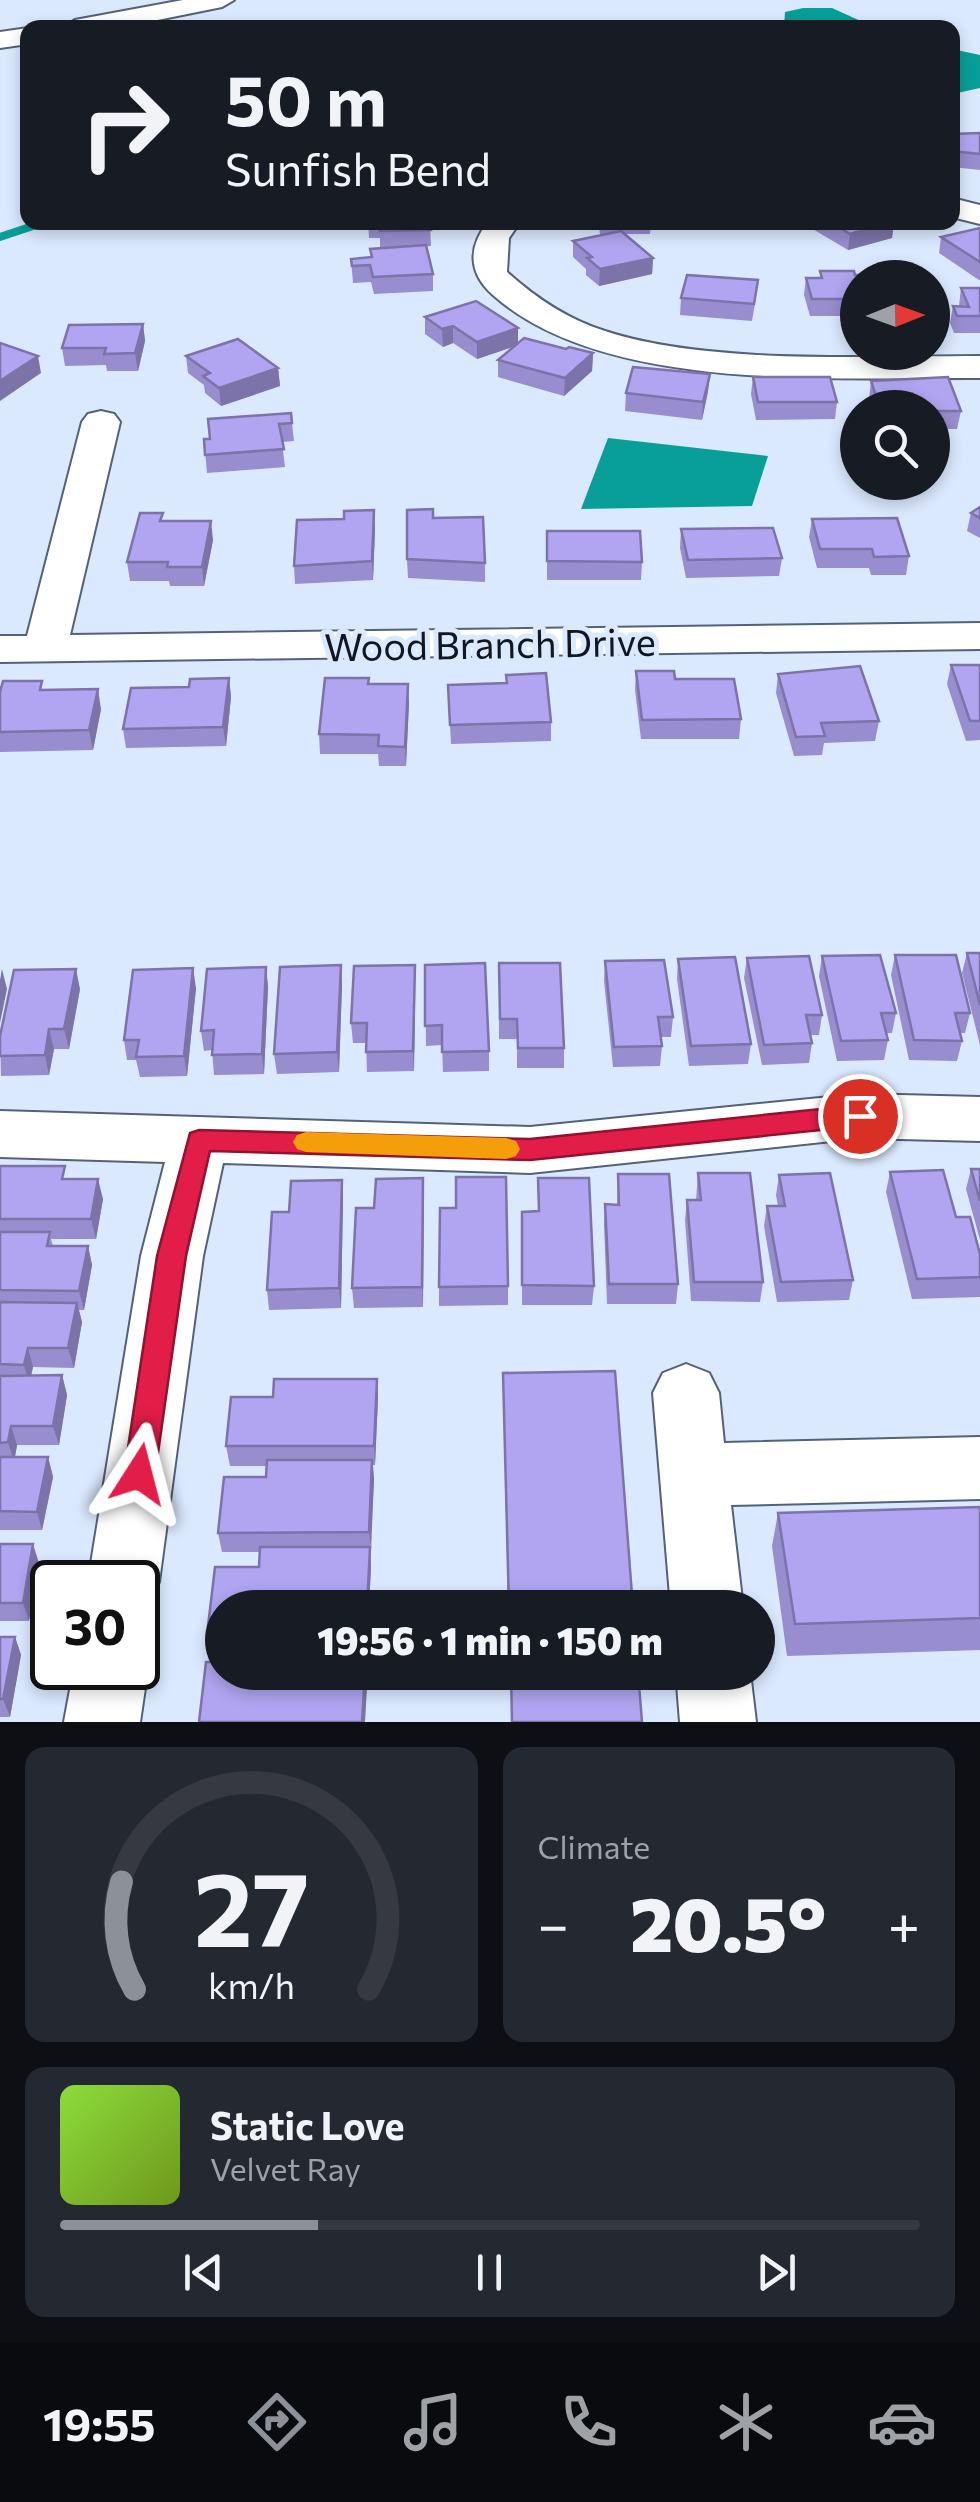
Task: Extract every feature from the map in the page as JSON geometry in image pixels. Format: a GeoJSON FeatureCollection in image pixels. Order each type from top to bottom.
{"type":"FeatureCollection","features":[{"type":"Feature","properties":{"kind":"street"},"geometry":{"type":"LineString","coordinates":[[118,20],[222,0]]}},
{"type":"Feature","properties":{"kind":"street"},"geometry":{"type":"LineString","coordinates":[[498,230],[493,236],[490,275],[526,306],[551,321],[616,346],[696,360],[980,366]]}},
{"type":"Feature","properties":{"kind":"street"},"geometry":{"type":"LineString","coordinates":[[45,649],[101,422]]}},
{"type":"Feature","properties":{"kind":"street","name":"Wood Branch Drive"},"geometry":{"type":"LineString","coordinates":[[0,650],[980,636]]}},
{"type":"Feature","properties":{"kind":"street"},"geometry":{"type":"LineString","coordinates":[[0,1134],[530,1150],[860,1116],[980,1118]]}},
{"type":"Feature","properties":{"kind":"street"},"geometry":{"type":"LineString","coordinates":[[126,1560],[172,1256],[199,1140]]}},
{"type":"Feature","properties":{"kind":"street"},"geometry":{"type":"LineString","coordinates":[[686,1393],[705,1590]]}},
{"type":"Feature","properties":{"kind":"street"},"geometry":{"type":"LineString","coordinates":[[693,1475],[980,1468]]}},
{"type":"Feature","properties":{"kind":"street"},"geometry":{"type":"LineString","coordinates":[[102,1722],[107,1690]]}},
{"type":"Feature","properties":{"kind":"street"},"geometry":{"type":"LineString","coordinates":[[715,1690],[718,1722]]}},
{"type":"Feature","properties":{"kind":"shaded area"},"geometry":{"type":"Polygon","coordinates":[[[832,8],[859,20],[784,20],[785,12],[832,8]]]}},
{"type":"Feature","properties":{"kind":"shaded area"},"geometry":{"type":"Polygon","coordinates":[[[960,51],[980,55],[980,88],[960,92],[960,51]]]}},
{"type":"Feature","properties":{"kind":"shaded area"},"geometry":{"type":"Polygon","coordinates":[[[608,438],[768,456],[752,506],[581,509],[608,438]]]}},
{"type":"Feature","properties":{"kind":"building"},"geometry":{"type":"Polygon","coordinates":[[[980,133],[980,154],[960,152],[960,134],[980,133]]]}},
{"type":"Feature","properties":{"kind":"building"},"geometry":{"type":"Polygon","coordinates":[[[980,228],[980,262],[941,237],[980,228]]]}},
{"type":"Feature","properties":{"kind":"building"},"geometry":{"type":"Polygon","coordinates":[[[621,231],[653,258],[600,269],[573,241],[621,231]]]}},
{"type":"Feature","properties":{"kind":"building"},"geometry":{"type":"Polygon","coordinates":[[[426,245],[433,274],[373,277],[370,265],[352,266],[351,259],[372,257],[370,249],[426,245]]]}},
{"type":"Feature","properties":{"kind":"building"},"geometry":{"type":"Polygon","coordinates":[[[820,271],[840,271],[840,299],[812,299],[806,278],[822,278],[820,271]]]}},
{"type":"Feature","properties":{"kind":"building"},"geometry":{"type":"Polygon","coordinates":[[[687,275],[758,280],[754,304],[681,298],[687,275]]]}},
{"type":"Feature","properties":{"kind":"building"},"geometry":{"type":"Polygon","coordinates":[[[961,288],[980,288],[980,316],[957,316],[953,306],[969,307],[961,288]]]}},
{"type":"Feature","properties":{"kind":"building"},"geometry":{"type":"Polygon","coordinates":[[[476,301],[518,328],[477,342],[453,326],[442,329],[425,317],[476,301]]]}},
{"type":"Feature","properties":{"kind":"building"},"geometry":{"type":"Polygon","coordinates":[[[143,324],[135,353],[104,354],[106,348],[62,348],[69,325],[143,324]]]}},
{"type":"Feature","properties":{"kind":"building"},"geometry":{"type":"Polygon","coordinates":[[[524,338],[593,353],[565,378],[498,360],[524,338]]]}},
{"type":"Feature","properties":{"kind":"building"},"geometry":{"type":"Polygon","coordinates":[[[238,339],[278,368],[219,388],[203,376],[210,373],[186,356],[238,339]]]}},
{"type":"Feature","properties":{"kind":"building"},"geometry":{"type":"Polygon","coordinates":[[[0,343],[38,356],[0,381],[0,343]]]}},
{"type":"Feature","properties":{"kind":"building"},"geometry":{"type":"Polygon","coordinates":[[[633,367],[710,374],[703,402],[626,393],[633,367]]]}},
{"type":"Feature","properties":{"kind":"building"},"geometry":{"type":"Polygon","coordinates":[[[753,377],[830,377],[837,402],[758,402],[753,377]]]}},
{"type":"Feature","properties":{"kind":"building"},"geometry":{"type":"Polygon","coordinates":[[[948,377],[961,411],[950,411],[950,390],[874,390],[871,381],[948,377]]]}},
{"type":"Feature","properties":{"kind":"building"},"geometry":{"type":"Polygon","coordinates":[[[291,413],[292,423],[279,424],[284,449],[205,455],[204,439],[210,439],[208,419],[291,413]]]}},
{"type":"Feature","properties":{"kind":"building"},"geometry":{"type":"Polygon","coordinates":[[[433,509],[433,518],[483,517],[485,563],[407,559],[407,510],[433,509]]]}},
{"type":"Feature","properties":{"kind":"building"},"geometry":{"type":"Polygon","coordinates":[[[374,510],[372,561],[294,566],[297,520],[344,519],[344,511],[374,510]]]}},
{"type":"Feature","properties":{"kind":"building"},"geometry":{"type":"Polygon","coordinates":[[[140,513],[163,513],[160,521],[211,521],[202,567],[127,562],[140,513]]]}},
{"type":"Feature","properties":{"kind":"building"},"geometry":{"type":"Polygon","coordinates":[[[897,518],[909,556],[874,557],[872,549],[820,549],[812,519],[897,518]]]}},
{"type":"Feature","properties":{"kind":"building"},"geometry":{"type":"Polygon","coordinates":[[[773,528],[782,558],[688,560],[681,529],[773,528]]]}},
{"type":"Feature","properties":{"kind":"building"},"geometry":{"type":"Polygon","coordinates":[[[547,531],[640,531],[642,562],[547,561],[547,531]]]}},
{"type":"Feature","properties":{"kind":"building"},"geometry":{"type":"Polygon","coordinates":[[[951,665],[980,665],[980,721],[970,721],[951,665]]]}},
{"type":"Feature","properties":{"kind":"building"},"geometry":{"type":"Polygon","coordinates":[[[860,666],[879,721],[821,723],[825,736],[796,737],[778,674],[860,666]]]}},
{"type":"Feature","properties":{"kind":"building"},"geometry":{"type":"Polygon","coordinates":[[[636,671],[674,671],[675,679],[734,679],[741,719],[642,720],[636,671]]]}},
{"type":"Feature","properties":{"kind":"building"},"geometry":{"type":"Polygon","coordinates":[[[546,673],[551,722],[450,725],[448,685],[507,683],[506,675],[546,673]]]}},
{"type":"Feature","properties":{"kind":"building"},"geometry":{"type":"Polygon","coordinates":[[[229,678],[223,727],[123,729],[131,688],[189,687],[190,679],[229,678]]]}},
{"type":"Feature","properties":{"kind":"building"},"geometry":{"type":"Polygon","coordinates":[[[325,678],[369,678],[368,684],[408,684],[405,747],[378,746],[379,735],[319,734],[325,678]]]}},
{"type":"Feature","properties":{"kind":"building"},"geometry":{"type":"Polygon","coordinates":[[[3,681],[42,681],[40,690],[98,689],[89,730],[0,732],[3,681]]]}},
{"type":"Feature","properties":{"kind":"building"},"geometry":{"type":"Polygon","coordinates":[[[967,953],[980,953],[980,1005],[967,953]]]}},
{"type":"Feature","properties":{"kind":"building"},"geometry":{"type":"Polygon","coordinates":[[[880,955],[896,1013],[881,1013],[888,1040],[841,1041],[822,956],[880,955]]]}},
{"type":"Feature","properties":{"kind":"building"},"geometry":{"type":"Polygon","coordinates":[[[895,955],[956,955],[970,1013],[955,1013],[962,1041],[914,1040],[895,955]]]}},
{"type":"Feature","properties":{"kind":"building"},"geometry":{"type":"Polygon","coordinates":[[[809,956],[822,1015],[806,1015],[812,1043],[764,1045],[747,958],[809,956]]]}},
{"type":"Feature","properties":{"kind":"building"},"geometry":{"type":"Polygon","coordinates":[[[735,957],[751,1044],[691,1046],[678,959],[735,957]]]}},
{"type":"Feature","properties":{"kind":"building"},"geometry":{"type":"Polygon","coordinates":[[[664,960],[673,1017],[658,1017],[662,1046],[614,1047],[605,961],[664,960]]]}},
{"type":"Feature","properties":{"kind":"building"},"geometry":{"type":"Polygon","coordinates":[[[485,963],[489,1051],[442,1052],[442,1025],[425,1026],[425,965],[485,963]]]}},
{"type":"Feature","properties":{"kind":"building"},"geometry":{"type":"Polygon","coordinates":[[[499,963],[560,963],[564,1048],[518,1048],[517,1019],[500,1019],[499,963]]]}},
{"type":"Feature","properties":{"kind":"building"},"geometry":{"type":"Polygon","coordinates":[[[341,965],[337,1052],[274,1054],[280,967],[341,965]]]}},
{"type":"Feature","properties":{"kind":"building"},"geometry":{"type":"Polygon","coordinates":[[[415,965],[413,1051],[366,1052],[367,1023],[351,1023],[354,966],[415,965]]]}},
{"type":"Feature","properties":{"kind":"building"},"geometry":{"type":"Polygon","coordinates":[[[266,967],[262,1054],[212,1055],[214,1030],[201,1031],[207,969],[266,967]]]}},
{"type":"Feature","properties":{"kind":"building"},"geometry":{"type":"Polygon","coordinates":[[[193,968],[184,1056],[136,1057],[139,1040],[124,1040],[133,970],[193,968]]]}},
{"type":"Feature","properties":{"kind":"building"},"geometry":{"type":"Polygon","coordinates":[[[76,969],[64,1029],[49,1029],[45,1055],[0,1056],[0,1036],[14,970],[76,969]]]}},
{"type":"Feature","properties":{"kind":"building"},"geometry":{"type":"Polygon","coordinates":[[[0,1166],[65,1166],[62,1179],[98,1179],[91,1219],[0,1219],[0,1166]]]}},
{"type":"Feature","properties":{"kind":"building"},"geometry":{"type":"Polygon","coordinates":[[[971,1169],[980,1169],[980,1201],[971,1169]]]}},
{"type":"Feature","properties":{"kind":"building"},"geometry":{"type":"Polygon","coordinates":[[[943,1170],[956,1217],[970,1217],[980,1254],[980,1277],[917,1279],[890,1172],[943,1170]]]}},
{"type":"Feature","properties":{"kind":"building"},"geometry":{"type":"Polygon","coordinates":[[[698,1173],[750,1173],[763,1282],[694,1282],[687,1200],[701,1200],[698,1173]]]}},
{"type":"Feature","properties":{"kind":"building"},"geometry":{"type":"Polygon","coordinates":[[[830,1173],[853,1280],[781,1282],[767,1206],[785,1206],[779,1175],[830,1173]]]}},
{"type":"Feature","properties":{"kind":"building"},"geometry":{"type":"Polygon","coordinates":[[[618,1174],[669,1174],[678,1284],[609,1284],[605,1204],[619,1205],[618,1174]]]}},
{"type":"Feature","properties":{"kind":"building"},"geometry":{"type":"Polygon","coordinates":[[[456,1177],[506,1177],[508,1286],[439,1287],[440,1208],[456,1208],[456,1177]]]}},
{"type":"Feature","properties":{"kind":"building"},"geometry":{"type":"Polygon","coordinates":[[[423,1178],[422,1287],[352,1288],[356,1208],[374,1208],[376,1179],[423,1178]]]}},
{"type":"Feature","properties":{"kind":"building"},"geometry":{"type":"Polygon","coordinates":[[[538,1178],[589,1178],[594,1286],[522,1285],[522,1212],[539,1211],[538,1178]]]}},
{"type":"Feature","properties":{"kind":"building"},"geometry":{"type":"Polygon","coordinates":[[[342,1180],[339,1288],[267,1290],[272,1212],[289,1212],[291,1181],[342,1180]]]}},
{"type":"Feature","properties":{"kind":"building"},"geometry":{"type":"Polygon","coordinates":[[[0,1232],[50,1232],[47,1246],[88,1246],[79,1291],[0,1290],[0,1232]]]}},
{"type":"Feature","properties":{"kind":"building"},"geometry":{"type":"Polygon","coordinates":[[[0,1302],[77,1303],[68,1348],[28,1348],[24,1365],[0,1364],[0,1302]]]}},
{"type":"Feature","properties":{"kind":"building"},"geometry":{"type":"Polygon","coordinates":[[[615,1371],[632,1590],[509,1590],[503,1373],[615,1371]]]}},
{"type":"Feature","properties":{"kind":"building"},"geometry":{"type":"Polygon","coordinates":[[[62,1375],[53,1426],[11,1426],[8,1442],[0,1443],[0,1376],[62,1375]]]}},
{"type":"Feature","properties":{"kind":"building"},"geometry":{"type":"Polygon","coordinates":[[[274,1379],[377,1379],[374,1446],[226,1446],[231,1397],[273,1397],[274,1379]]]}},
{"type":"Feature","properties":{"kind":"building"},"geometry":{"type":"Polygon","coordinates":[[[0,1457],[48,1457],[37,1512],[0,1511],[0,1457]]]}},
{"type":"Feature","properties":{"kind":"building"},"geometry":{"type":"Polygon","coordinates":[[[267,1460],[372,1460],[369,1532],[218,1533],[224,1477],[266,1477],[267,1460]]]}},
{"type":"Feature","properties":{"kind":"building"},"geometry":{"type":"Polygon","coordinates":[[[980,1507],[980,1618],[795,1624],[778,1513],[980,1507]]]}},
{"type":"Feature","properties":{"kind":"building"},"geometry":{"type":"Polygon","coordinates":[[[0,1544],[33,1544],[23,1603],[0,1603],[0,1544]]]}},
{"type":"Feature","properties":{"kind":"building"},"geometry":{"type":"Polygon","coordinates":[[[260,1547],[370,1547],[368,1590],[212,1590],[215,1567],[259,1567],[260,1547]]]}},
{"type":"Feature","properties":{"kind":"building"},"geometry":{"type":"Polygon","coordinates":[[[0,1637],[15,1637],[3,1699],[0,1699],[0,1637]]]}},
{"type":"Feature","properties":{"kind":"building"},"geometry":{"type":"Polygon","coordinates":[[[205,1671],[205,1690],[364,1690],[362,1722],[199,1722],[205,1671]]]}},
{"type":"Feature","properties":{"kind":"building"},"geometry":{"type":"Polygon","coordinates":[[[511,1690],[639,1690],[642,1722],[512,1722],[511,1690]]]}},
{"type":"Feature","properties":{"kind":"waterway"},"geometry":{"type":"LineString","coordinates":[[0,237],[21,230]]}},
{"type":"Feature","properties":{"kind":"slow traffic"},"geometry":{"type":"LineString","coordinates":[[306,1142],[506,1149]]}},
{"type":"Feature","properties":{"kind":"route"},"geometry":{"type":"LineString","coordinates":[[139,1474],[172,1256],[199,1140],[530,1150],[860,1116]]}}]}
